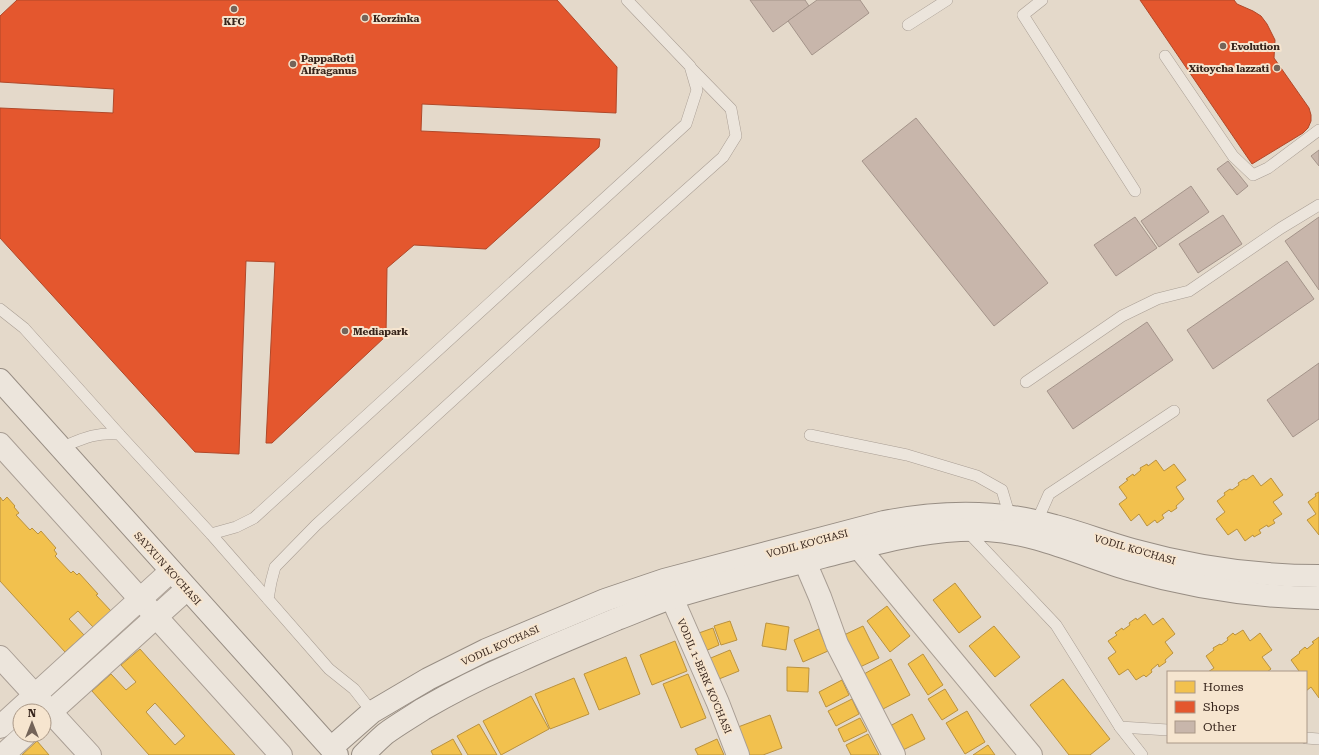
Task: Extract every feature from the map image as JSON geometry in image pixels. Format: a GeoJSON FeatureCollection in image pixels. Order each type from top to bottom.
{"type":"FeatureCollection","features":[{"type":"Feature","properties":{"kind":"street","name":"SAYXUN KO'CHASI"},"geometry":{"type":"LineString","coordinates":[[0,380],[334,751]]}},
{"type":"Feature","properties":{"kind":"street"},"geometry":{"type":"LineString","coordinates":[[0,444],[281,755]]}},
{"type":"Feature","properties":{"kind":"street","name":"VODIL KO'CHASI"},"geometry":{"type":"LineString","coordinates":[[334,751],[372,712],[428,679],[486,650],[604,600],[664,580],[902,519],[956,514],[1010,517],[1037,521],[1080,532],[1133,550],[1185,563],[1250,572],[1319,576]]}},
{"type":"Feature","properties":{"kind":"street","name":"VODIL KO'CHASI"},"geometry":{"type":"LineString","coordinates":[[363,755],[386,733],[417,713],[461,688],[546,648],[672,598],[859,548],[923,534],[966,530],[987,530],[1029,536],[1128,569],[1162,578],[1201,586],[1267,596],[1319,598]]}},
{"type":"Feature","properties":{"kind":"street","name":"VODIL KO'CHASI"},"geometry":{"type":"LineString","coordinates":[[859,548],[1031,755]]}},
{"type":"Feature","properties":{"kind":"street"},"geometry":{"type":"LineString","coordinates":[[805,562],[820,597],[836,644],[894,755]]}},
{"type":"Feature","properties":{"kind":"street"},"geometry":{"type":"LineString","coordinates":[[0,727],[171,571]]}},
{"type":"Feature","properties":{"kind":"street"},"geometry":{"type":"LineString","coordinates":[[52,711],[187,589]]}},
{"type":"Feature","properties":{"kind":"street","name":"VODIL 1-BERK KO'CHASI"},"geometry":{"type":"LineString","coordinates":[[672,598],[718,703],[738,755]]}},
{"type":"Feature","properties":{"kind":"street"},"geometry":{"type":"LineString","coordinates":[[0,657],[35,695],[40,703]]}},
{"type":"Feature","properties":{"kind":"street"},"geometry":{"type":"LineString","coordinates":[[52,720],[90,755]]}},
{"type":"Feature","properties":{"kind":"street"},"geometry":{"type":"LineString","coordinates":[[3,755],[16,743]]}},
{"type":"Feature","properties":{"kind":"lane"},"geometry":{"type":"LineString","coordinates":[[268,600],[271,582],[276,567],[316,525],[546,315],[723,157],[736,136],[731,109],[627,0]]}},
{"type":"Feature","properties":{"kind":"lane"},"geometry":{"type":"LineString","coordinates":[[908,25],[947,0]]}},
{"type":"Feature","properties":{"kind":"lane"},"geometry":{"type":"LineString","coordinates":[[1042,0],[1023,15],[1135,191]]}},
{"type":"Feature","properties":{"kind":"lane"},"geometry":{"type":"LineString","coordinates":[[1165,56],[1233,156],[1253,175],[1268,168],[1319,130]]}},
{"type":"Feature","properties":{"kind":"lane"},"geometry":{"type":"LineString","coordinates":[[211,534],[236,527],[254,518],[574,224],[686,124],[697,90],[690,66]]}},
{"type":"Feature","properties":{"kind":"lane"},"geometry":{"type":"LineString","coordinates":[[1026,382],[1122,316],[1157,299],[1189,291],[1281,228],[1319,205]]}},
{"type":"Feature","properties":{"kind":"lane"},"geometry":{"type":"LineString","coordinates":[[0,309],[24,328],[211,534],[329,669],[354,689],[372,712]]}},
{"type":"Feature","properties":{"kind":"lane"},"geometry":{"type":"LineString","coordinates":[[1037,521],[1049,494],[1174,411]]}},
{"type":"Feature","properties":{"kind":"lane"},"geometry":{"type":"LineString","coordinates":[[60,448],[104,433],[119,434]]}},
{"type":"Feature","properties":{"kind":"lane"},"geometry":{"type":"LineString","coordinates":[[810,435],[906,455],[977,476],[1002,490],[1010,517]]}},
{"type":"Feature","properties":{"kind":"lane"},"geometry":{"type":"LineString","coordinates":[[966,530],[1056,625],[1120,727],[1142,755]]}},
{"type":"Feature","properties":{"kind":"lane"},"geometry":{"type":"LineString","coordinates":[[1120,727],[1167,730]]}},
{"type":"Feature","properties":{"kind":"lane"},"geometry":{"type":"LineString","coordinates":[[1307,738],[1319,739]]}},
{"type":"Feature","properties":{"kind":"building: Homes"},"geometry":{"type":"Polygon","coordinates":[[[1156,460],[1164,471],[1174,464],[1186,480],[1176,487],[1184,499],[1176,506],[1177,508],[1171,512],[1169,510],[1162,515],[1164,518],[1157,523],[1155,520],[1147,526],[1139,514],[1131,521],[1119,504],[1127,498],[1119,487],[1128,480],[1126,479],[1133,474],[1134,476],[1141,470],[1140,468],[1147,464],[1148,466],[1156,460]]]}},
{"type":"Feature","properties":{"kind":"building: Homes"},"geometry":{"type":"Polygon","coordinates":[[[1253,475],[1261,486],[1271,478],[1283,495],[1273,502],[1282,514],[1273,520],[1275,523],[1268,527],[1267,525],[1259,530],[1261,533],[1254,537],[1253,535],[1245,541],[1237,529],[1228,535],[1216,519],[1225,512],[1217,501],[1225,495],[1224,493],[1230,489],[1232,490],[1239,485],[1238,483],[1253,475]]]}},
{"type":"Feature","properties":{"kind":"building: Homes"},"geometry":{"type":"Polygon","coordinates":[[[1319,492],[1319,535],[1307,520],[1316,514],[1308,502],[1316,496],[1315,494],[1319,492]]]}},
{"type":"Feature","properties":{"kind":"building: Homes"},"geometry":{"type":"Polygon","coordinates":[[[0,497],[3,501],[7,497],[19,513],[16,515],[30,530],[32,528],[38,534],[41,531],[56,548],[54,550],[57,554],[55,556],[71,573],[73,571],[77,575],[79,573],[111,611],[93,627],[78,611],[69,619],[84,635],[65,652],[0,581],[0,497]]]}},
{"type":"Feature","properties":{"kind":"building: Homes"},"geometry":{"type":"Polygon","coordinates":[[[955,583],[981,617],[959,633],[933,600],[955,583]]]}},
{"type":"Feature","properties":{"kind":"building: Homes"},"geometry":{"type":"Polygon","coordinates":[[[887,606],[910,636],[890,652],[867,621],[887,606]]]}},
{"type":"Feature","properties":{"kind":"building: Homes"},"geometry":{"type":"Polygon","coordinates":[[[1145,614],[1153,625],[1163,618],[1175,634],[1165,642],[1173,653],[1165,660],[1166,662],[1159,667],[1158,664],[1146,677],[1144,675],[1136,680],[1128,669],[1119,675],[1108,658],[1116,652],[1108,641],[1117,635],[1115,633],[1122,628],[1123,630],[1130,625],[1129,623],[1136,618],[1137,620],[1145,614]]]}},
{"type":"Feature","properties":{"kind":"building: Homes"},"geometry":{"type":"Polygon","coordinates":[[[730,621],[737,640],[721,645],[714,626],[730,621]]]}},
{"type":"Feature","properties":{"kind":"building: Homes"},"geometry":{"type":"Polygon","coordinates":[[[766,623],[789,627],[786,650],[762,646],[766,623]]]}},
{"type":"Feature","properties":{"kind":"building: Homes"},"geometry":{"type":"Polygon","coordinates":[[[863,626],[879,658],[860,667],[844,635],[863,626]]]}},
{"type":"Feature","properties":{"kind":"building: Homes"},"geometry":{"type":"Polygon","coordinates":[[[994,626],[1020,657],[995,677],[969,646],[994,626]]]}},
{"type":"Feature","properties":{"kind":"building: Homes"},"geometry":{"type":"Polygon","coordinates":[[[713,628],[719,645],[703,652],[696,634],[713,628]]]}},
{"type":"Feature","properties":{"kind":"building: Homes"},"geometry":{"type":"Polygon","coordinates":[[[819,629],[828,651],[803,662],[794,640],[819,629]]]}},
{"type":"Feature","properties":{"kind":"building: Homes"},"geometry":{"type":"Polygon","coordinates":[[[1243,630],[1250,641],[1260,633],[1272,650],[1262,657],[1271,669],[1268,671],[1210,671],[1214,668],[1206,656],[1214,650],[1213,648],[1228,640],[1227,638],[1233,633],[1235,635],[1243,630]]]}},
{"type":"Feature","properties":{"kind":"building: Homes"},"geometry":{"type":"Polygon","coordinates":[[[1319,637],[1319,698],[1311,687],[1307,690],[1307,671],[1299,671],[1291,660],[1305,647],[1307,649],[1314,643],[1312,642],[1319,637]]]}},
{"type":"Feature","properties":{"kind":"building: Homes"},"geometry":{"type":"Polygon","coordinates":[[[675,641],[687,671],[652,685],[640,655],[675,641]]]}},
{"type":"Feature","properties":{"kind":"building: Homes"},"geometry":{"type":"Polygon","coordinates":[[[140,649],[235,755],[149,755],[92,691],[111,674],[126,690],[136,682],[121,665],[140,649]],[[155,703],[146,712],[175,745],[185,736],[155,703]]]}},
{"type":"Feature","properties":{"kind":"building: Homes"},"geometry":{"type":"Polygon","coordinates":[[[730,650],[739,671],[714,681],[706,660],[730,650]]]}},
{"type":"Feature","properties":{"kind":"building: Homes"},"geometry":{"type":"Polygon","coordinates":[[[923,654],[943,685],[928,695],[908,664],[923,654]]]}},
{"type":"Feature","properties":{"kind":"building: Homes"},"geometry":{"type":"Polygon","coordinates":[[[626,657],[640,694],[599,710],[584,674],[626,657]]]}},
{"type":"Feature","properties":{"kind":"building: Homes"},"geometry":{"type":"Polygon","coordinates":[[[891,659],[910,695],[883,709],[864,674],[891,659]]]}},
{"type":"Feature","properties":{"kind":"building: Homes"},"geometry":{"type":"Polygon","coordinates":[[[787,667],[809,668],[808,692],[787,691],[787,667]]]}},
{"type":"Feature","properties":{"kind":"building: Homes"},"geometry":{"type":"Polygon","coordinates":[[[688,674],[706,718],[681,728],[663,684],[688,674]]]}},
{"type":"Feature","properties":{"kind":"building: Homes"},"geometry":{"type":"Polygon","coordinates":[[[574,678],[589,714],[550,729],[535,694],[574,678]]]}},
{"type":"Feature","properties":{"kind":"building: Homes"},"geometry":{"type":"Polygon","coordinates":[[[1063,679],[1110,739],[1090,755],[1069,755],[1030,705],[1063,679]]]}},
{"type":"Feature","properties":{"kind":"building: Homes"},"geometry":{"type":"Polygon","coordinates":[[[842,680],[849,695],[826,707],[819,692],[842,680]]]}},
{"type":"Feature","properties":{"kind":"building: Homes"},"geometry":{"type":"Polygon","coordinates":[[[945,689],[958,710],[942,720],[928,699],[945,689]]]}},
{"type":"Feature","properties":{"kind":"building: Homes"},"geometry":{"type":"Polygon","coordinates":[[[531,696],[549,729],[501,755],[483,721],[531,696]]]}},
{"type":"Feature","properties":{"kind":"building: Homes"},"geometry":{"type":"Polygon","coordinates":[[[852,699],[859,714],[836,726],[828,711],[852,699]]]}},
{"type":"Feature","properties":{"kind":"building: Homes"},"geometry":{"type":"Polygon","coordinates":[[[967,711],[985,742],[965,754],[946,723],[967,711]]]}},
{"type":"Feature","properties":{"kind":"building: Homes"},"geometry":{"type":"Polygon","coordinates":[[[912,714],[925,739],[903,750],[890,726],[912,714]]]}},
{"type":"Feature","properties":{"kind":"building: Homes"},"geometry":{"type":"Polygon","coordinates":[[[770,715],[782,748],[763,755],[748,755],[738,727],[770,715]]]}},
{"type":"Feature","properties":{"kind":"building: Homes"},"geometry":{"type":"Polygon","coordinates":[[[860,718],[867,731],[844,742],[838,729],[860,718]]]}},
{"type":"Feature","properties":{"kind":"building: Homes"},"geometry":{"type":"Polygon","coordinates":[[[479,724],[497,755],[468,755],[457,736],[479,724]]]}},
{"type":"Feature","properties":{"kind":"building: Homes"},"geometry":{"type":"Polygon","coordinates":[[[868,734],[879,755],[851,755],[846,745],[868,734]]]}},
{"type":"Feature","properties":{"kind":"building: Homes"},"geometry":{"type":"Polygon","coordinates":[[[453,739],[462,755],[433,755],[431,751],[453,739]]]}},
{"type":"Feature","properties":{"kind":"building: Homes"},"geometry":{"type":"Polygon","coordinates":[[[717,739],[724,755],[698,755],[695,749],[717,739]]]}},
{"type":"Feature","properties":{"kind":"building: Homes"},"geometry":{"type":"Polygon","coordinates":[[[35,743],[39,743],[49,755],[22,755],[35,743]]]}},
{"type":"Feature","properties":{"kind":"building: Homes"},"geometry":{"type":"Polygon","coordinates":[[[988,745],[995,755],[973,755],[988,745]]]}},
{"type":"Feature","properties":{"kind":"building: Shops"},"geometry":{"type":"Polygon","coordinates":[[[17,0],[557,0],[617,67],[616,113],[422,104],[421,131],[600,139],[599,147],[486,249],[414,245],[387,268],[386,336],[272,443],[266,443],[275,262],[246,261],[239,454],[195,452],[0,238],[0,108],[113,113],[114,89],[0,82],[0,16],[17,0]]]}},
{"type":"Feature","properties":{"kind":"building: Shops"},"geometry":{"type":"Polygon","coordinates":[[[1140,0],[1234,0],[1237,4],[1261,16],[1275,40],[1274,58],[1309,108],[1311,121],[1308,128],[1303,133],[1252,164],[1140,0]]]}},
{"type":"Feature","properties":{"kind":"building: Other"},"geometry":{"type":"Polygon","coordinates":[[[750,0],[805,0],[809,6],[773,32],[750,0]]]}},
{"type":"Feature","properties":{"kind":"building: Other"},"geometry":{"type":"Polygon","coordinates":[[[817,0],[860,0],[869,13],[812,55],[788,21],[817,0]]]}},
{"type":"Feature","properties":{"kind":"building: Other"},"geometry":{"type":"Polygon","coordinates":[[[916,118],[1048,283],[994,326],[862,161],[916,118]]]}},
{"type":"Feature","properties":{"kind":"building: Other"},"geometry":{"type":"Polygon","coordinates":[[[1319,150],[1319,166],[1311,156],[1319,150]]]}},
{"type":"Feature","properties":{"kind":"building: Other"},"geometry":{"type":"Polygon","coordinates":[[[1228,161],[1248,186],[1237,195],[1217,169],[1228,161]]]}},
{"type":"Feature","properties":{"kind":"building: Other"},"geometry":{"type":"Polygon","coordinates":[[[1191,186],[1209,212],[1159,247],[1141,221],[1191,186]]]}},
{"type":"Feature","properties":{"kind":"building: Other"},"geometry":{"type":"Polygon","coordinates":[[[1223,215],[1242,244],[1198,273],[1179,244],[1223,215]]]}},
{"type":"Feature","properties":{"kind":"building: Other"},"geometry":{"type":"Polygon","coordinates":[[[1135,217],[1157,248],[1116,276],[1094,245],[1135,217]]]}},
{"type":"Feature","properties":{"kind":"building: Other"},"geometry":{"type":"Polygon","coordinates":[[[1319,217],[1319,290],[1285,241],[1319,217]]]}},
{"type":"Feature","properties":{"kind":"building: Other"},"geometry":{"type":"Polygon","coordinates":[[[1287,261],[1314,299],[1213,369],[1187,330],[1287,261]]]}},
{"type":"Feature","properties":{"kind":"building: Other"},"geometry":{"type":"Polygon","coordinates":[[[1147,322],[1173,360],[1073,429],[1047,391],[1147,322]]]}},
{"type":"Feature","properties":{"kind":"building: Other"},"geometry":{"type":"Polygon","coordinates":[[[1319,363],[1319,419],[1293,437],[1267,400],[1319,363]]]}},
{"type":"Feature","properties":{"kind":"place","name":"KFC"},"geometry":{"type":"Point","coordinates":[234,9]}},
{"type":"Feature","properties":{"kind":"place","name":"Korzinka"},"geometry":{"type":"Point","coordinates":[365,18]}},
{"type":"Feature","properties":{"kind":"place","name":"Evolution"},"geometry":{"type":"Point","coordinates":[1223,46]}},
{"type":"Feature","properties":{"kind":"place","name":"PappaRoti Alfraganus"},"geometry":{"type":"Point","coordinates":[293,64]}},
{"type":"Feature","properties":{"kind":"place","name":"Xitoycha lazzati"},"geometry":{"type":"Point","coordinates":[1277,68]}},
{"type":"Feature","properties":{"kind":"place","name":"Mediapark"},"geometry":{"type":"Point","coordinates":[345,331]}}]}
